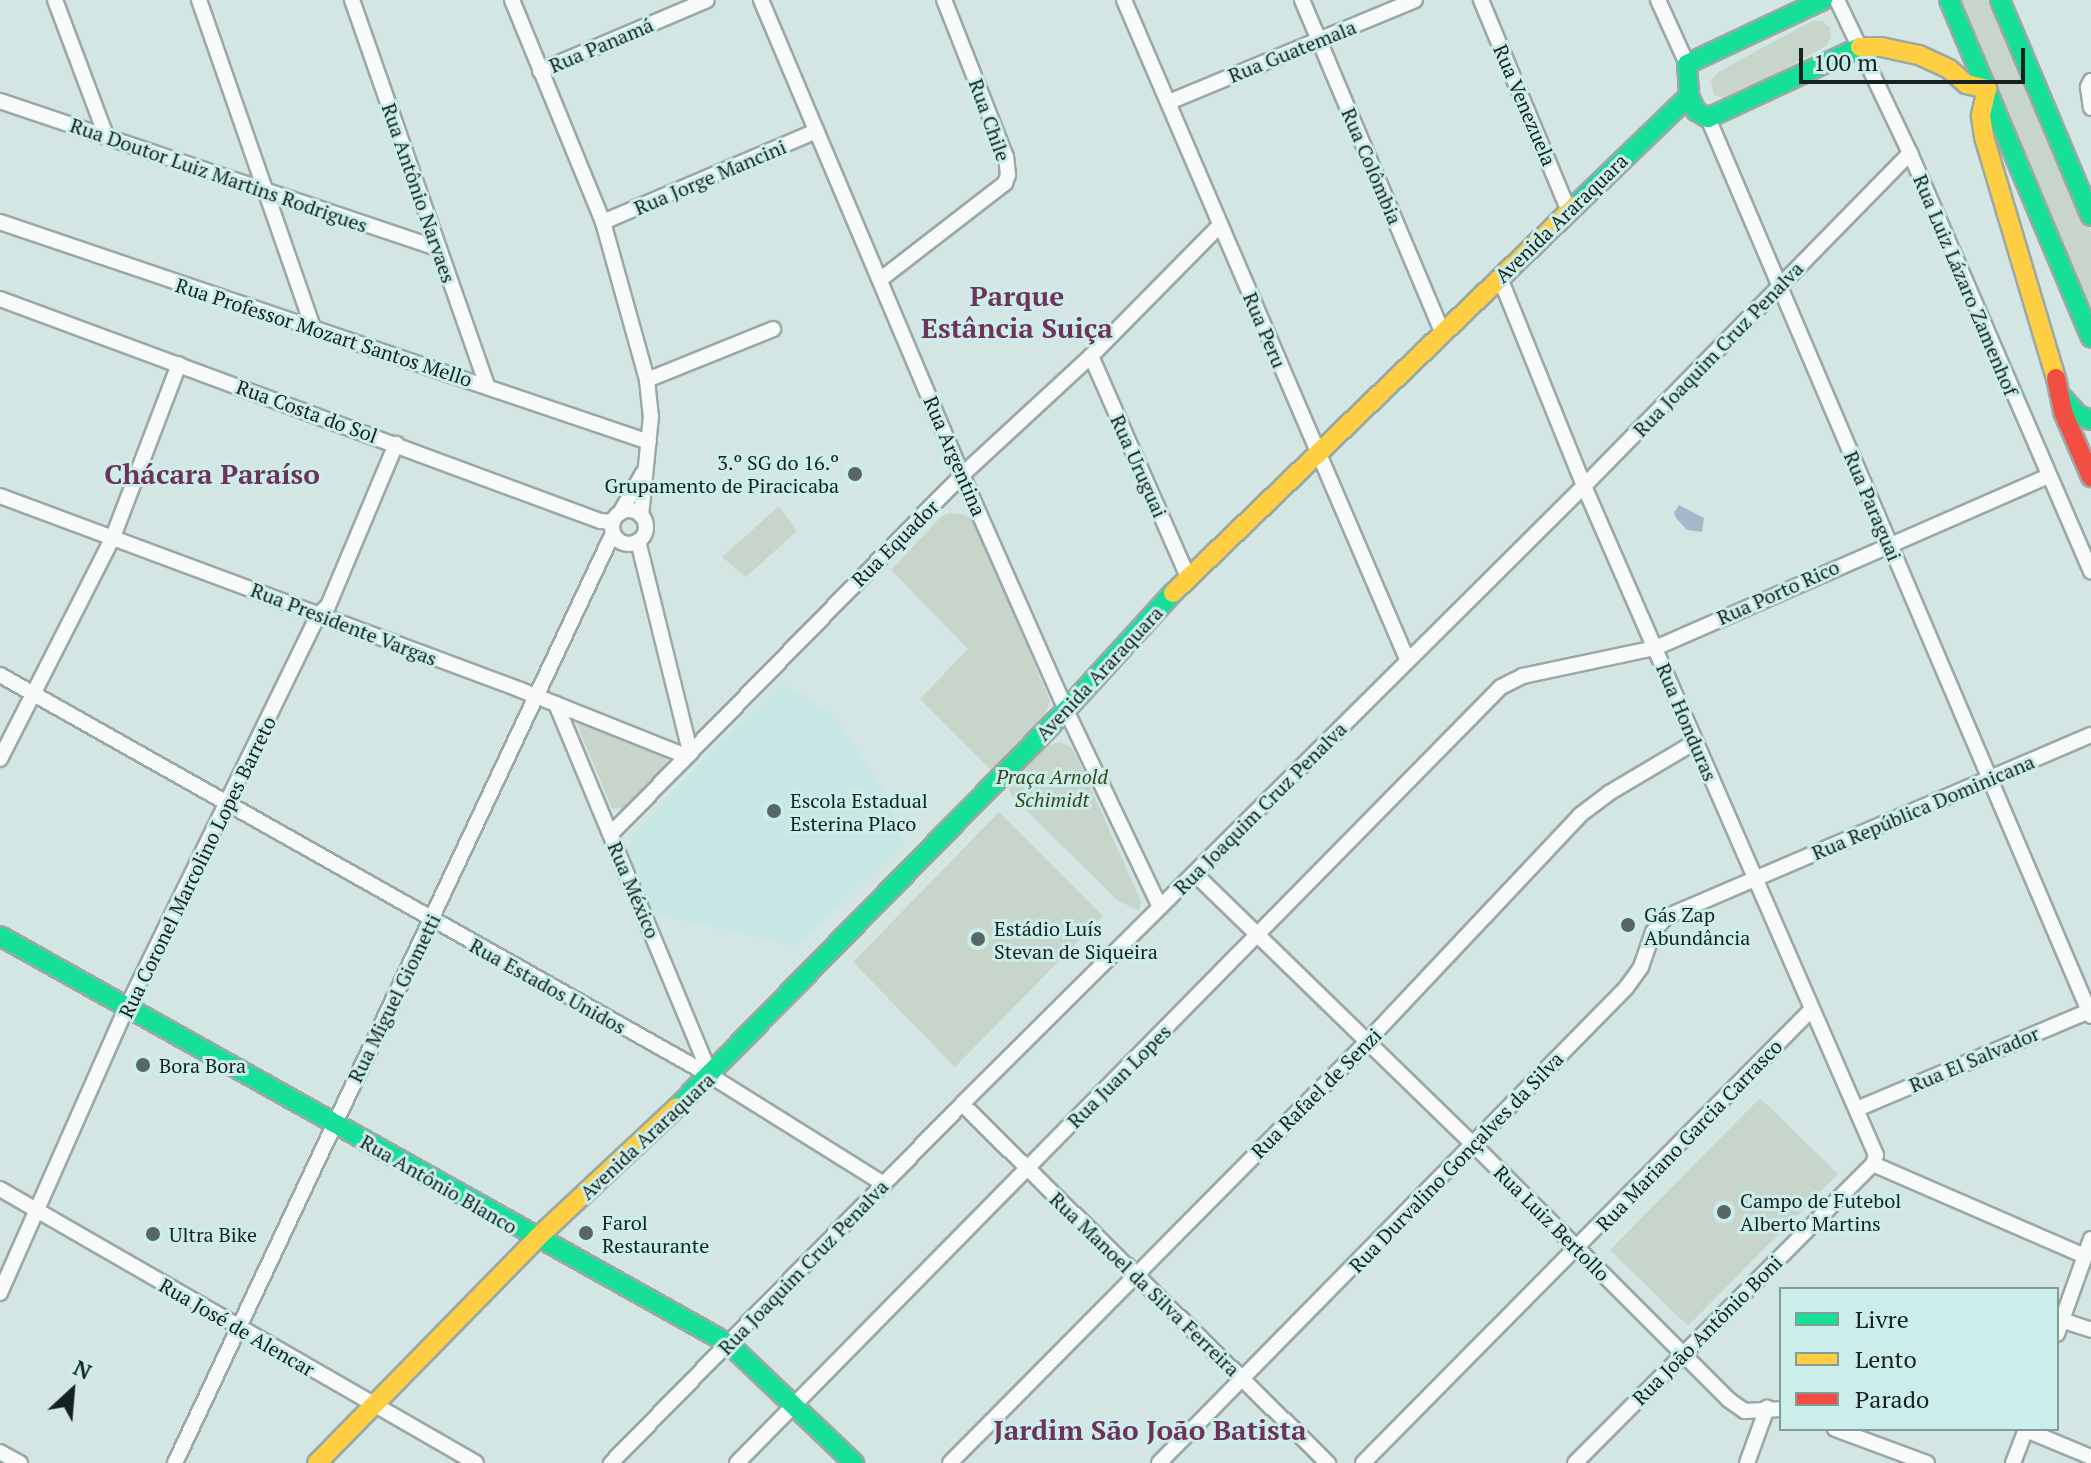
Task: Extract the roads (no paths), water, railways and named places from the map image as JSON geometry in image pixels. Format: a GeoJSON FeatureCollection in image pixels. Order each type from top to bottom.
{"type":"FeatureCollection","features":[{"type":"Feature","properties":{"kind":"main road"},"geometry":{"type":"LineString","coordinates":[[1689,96],[1687,64],[1823,0]]}},
{"type":"Feature","properties":{"kind":"main road"},"geometry":{"type":"LineString","coordinates":[[1949,0],[2091,337]]}},
{"type":"Feature","properties":{"kind":"main road"},"geometry":{"type":"LineString","coordinates":[[2001,3],[2077,154],[2091,174]]}},
{"type":"Feature","properties":{"kind":"main road"},"geometry":{"type":"LineString","coordinates":[[2001,3],[2091,216]]}},
{"type":"Feature","properties":{"kind":"main road"},"geometry":{"type":"LineString","coordinates":[[1708,118],[1860,47],[1881,47],[1919,55],[1949,69],[1966,84],[1987,89]]}},
{"type":"Feature","properties":{"kind":"main road"},"geometry":{"type":"LineString","coordinates":[[1987,89],[1981,116],[1984,137],[2062,397],[2063,412],[2091,477]]}},
{"type":"Feature","properties":{"kind":"main road","name":"Avenida Araraquara"},"geometry":{"type":"LineString","coordinates":[[317,1463],[536,1239],[711,1076],[1066,710],[1188,577],[1316,450],[1689,96]]}},
{"type":"Feature","properties":{"kind":"main road","name":"Rua Paraguai"},"geometry":{"type":"LineString","coordinates":[[1689,96],[1696,111],[1708,118]]}},
{"type":"Feature","properties":{"kind":"main road"},"geometry":{"type":"LineString","coordinates":[[2062,397],[2078,415],[2091,420]]}},
{"type":"Feature","properties":{"kind":"main road"},"geometry":{"type":"LineString","coordinates":[[2091,449],[2091,462]]}},
{"type":"Feature","properties":{"kind":"main road","name":"Rua Antônio Blanco"},"geometry":{"type":"LineString","coordinates":[[0,936],[536,1239],[729,1344],[854,1463]]}},
{"type":"Feature","properties":{"kind":"street"},"geometry":{"type":"LineString","coordinates":[[55,0],[106,136]]}},
{"type":"Feature","properties":{"kind":"street"},"geometry":{"type":"LineString","coordinates":[[199,0],[314,330]]}},
{"type":"Feature","properties":{"kind":"street","name":"Rua Antônio Narvaes"},"geometry":{"type":"LineString","coordinates":[[352,0],[487,386]]}},
{"type":"Feature","properties":{"kind":"street","name":"Rua Miguel Giometti"},"geometry":{"type":"LineString","coordinates":[[512,0],[603,222],[647,380],[651,416],[641,516]]}},
{"type":"Feature","properties":{"kind":"street","name":"Rua Panamá"},"geometry":{"type":"LineString","coordinates":[[540,71],[707,0]]}},
{"type":"Feature","properties":{"kind":"street","name":"Rua Argentina"},"geometry":{"type":"LineString","coordinates":[[761,0],[962,475],[1066,710],[1160,907]]}},
{"type":"Feature","properties":{"kind":"street","name":"Rua Chile"},"geometry":{"type":"LineString","coordinates":[[881,279],[1005,183],[1008,175],[1006,157],[944,0]]}},
{"type":"Feature","properties":{"kind":"street","name":"Rua Peru"},"geometry":{"type":"LineString","coordinates":[[1124,0],[1407,659]]}},
{"type":"Feature","properties":{"kind":"street","name":"Rua Colômbia"},"geometry":{"type":"LineString","coordinates":[[1302,0],[1442,331]]}},
{"type":"Feature","properties":{"kind":"street","name":"Rua Guatemala"},"geometry":{"type":"LineString","coordinates":[[1169,102],[1415,0]]}},
{"type":"Feature","properties":{"kind":"street","name":"Rua Venezuela"},"geometry":{"type":"LineString","coordinates":[[1481,0],[1568,209]]}},
{"type":"Feature","properties":{"kind":"street"},"geometry":{"type":"LineString","coordinates":[[1658,0],[1687,64]]}},
{"type":"Feature","properties":{"kind":"street","name":"Rua Luiz Lázaro Zamenhof"},"geometry":{"type":"LineString","coordinates":[[1837,0],[1910,153],[2091,571]]}},
{"type":"Feature","properties":{"kind":"street"},"geometry":{"type":"LineString","coordinates":[[2091,81],[2088,87],[2091,108]]}},
{"type":"Feature","properties":{"kind":"street","name":"Rua Doutor Luiz Martins Rodrigues"},"geometry":{"type":"LineString","coordinates":[[0,101],[438,248]]}},
{"type":"Feature","properties":{"kind":"street","name":"Rua Paraguai"},"geometry":{"type":"LineString","coordinates":[[1708,118],[2090,1012]]}},
{"type":"Feature","properties":{"kind":"street","name":"Rua Jorge Mancini"},"geometry":{"type":"LineString","coordinates":[[603,222],[816,131]]}},
{"type":"Feature","properties":{"kind":"street","name":"Rua Joaquim Cruz Penalva"},"geometry":{"type":"LineString","coordinates":[[611,1463],[962,1104],[1584,486],[1910,153]]}},
{"type":"Feature","properties":{"kind":"street","name":"Rua Professor Mozart Santos Mello"},"geometry":{"type":"LineString","coordinates":[[0,222],[649,442]]}},
{"type":"Feature","properties":{"kind":"street","name":"Rua Equador"},"geometry":{"type":"LineString","coordinates":[[611,834],[962,475],[1091,356],[1220,225]]}},
{"type":"Feature","properties":{"kind":"street","name":"Rua Honduras"},"geometry":{"type":"LineString","coordinates":[[1500,278],[1584,486],[1857,1109],[1876,1155],[1873,1164]]}},
{"type":"Feature","properties":{"kind":"street","name":"Rua Costa do Sol"},"geometry":{"type":"LineString","coordinates":[[0,299],[600,521],[615,523]]}},
{"type":"Feature","properties":{"kind":"street"},"geometry":{"type":"LineString","coordinates":[[647,380],[773,329]]}},
{"type":"Feature","properties":{"kind":"street","name":"Rua Uruguai"},"geometry":{"type":"LineString","coordinates":[[1091,356],[1188,577]]}},
{"type":"Feature","properties":{"kind":"street"},"geometry":{"type":"LineString","coordinates":[[0,759],[113,537],[179,364]]}},
{"type":"Feature","properties":{"kind":"street","name":"Rua Coronel Marcolino Lopes Barreto"},"geometry":{"type":"LineString","coordinates":[[0,1293],[127,1007],[229,804],[319,614],[328,606],[396,444]]}},
{"type":"Feature","properties":{"kind":"street","name":"Rua Miguel Giometti"},"geometry":{"type":"LineString","coordinates":[[175,1463],[615,523],[645,469]]}},
{"type":"Feature","properties":{"kind":"street","name":"Rua Porto Rico"},"geometry":{"type":"LineString","coordinates":[[1501,687],[1523,676],[1655,648],[2048,476]]}},
{"type":"Feature","properties":{"kind":"street","name":"Rua Presidente Vargas"},"geometry":{"type":"LineString","coordinates":[[0,496],[688,754]]}},
{"type":"Feature","properties":{"kind":"street"},"geometry":{"type":"LineString","coordinates":[[631,510],[641,516],[645,532],[638,541],[621,542],[615,523],[631,510]]}},
{"type":"Feature","properties":{"kind":"street"},"geometry":{"type":"LineString","coordinates":[[638,541],[688,754]]}},
{"type":"Feature","properties":{"kind":"street","name":"Rua Estados Unidos"},"geometry":{"type":"LineString","coordinates":[[0,675],[431,921],[711,1076],[884,1184]]}},
{"type":"Feature","properties":{"kind":"street","name":"Rua Juan Lopes"},"geometry":{"type":"LineString","coordinates":[[737,1463],[1026,1168],[1260,936],[1501,687]]}},
{"type":"Feature","properties":{"kind":"street","name":"Rua México"},"geometry":{"type":"LineString","coordinates":[[556,704],[711,1076]]}},
{"type":"Feature","properties":{"kind":"street","name":"Rua República Dominicana"},"geometry":{"type":"LineString","coordinates":[[1754,878],[2091,735]]}},
{"type":"Feature","properties":{"kind":"street","name":"Rua Rafael de Senzi"},"geometry":{"type":"LineString","coordinates":[[950,1463],[1367,1041],[1580,815],[1609,793],[1695,742]]}},
{"type":"Feature","properties":{"kind":"street","name":"Rua Luiz Bertollo"},"geometry":{"type":"LineString","coordinates":[[1195,874],[1474,1145],[1683,1354],[1745,1411],[1757,1413],[1774,1409]]}},
{"type":"Feature","properties":{"kind":"street","name":"Rua Durvalino Gonçalves da Silva"},"geometry":{"type":"LineString","coordinates":[[1159,1463],[1635,978],[1659,923],[1754,878]]}},
{"type":"Feature","properties":{"kind":"street","name":"Rua Mariano Garcia Carrasco"},"geometry":{"type":"LineString","coordinates":[[1363,1463],[1811,1010]]}},
{"type":"Feature","properties":{"kind":"street","name":"Rua El Salvador"},"geometry":{"type":"LineString","coordinates":[[1857,1109],[2090,1012]]}},
{"type":"Feature","properties":{"kind":"street","name":"Rua Manoel da Silva Ferreira"},"geometry":{"type":"LineString","coordinates":[[962,1104],[1328,1463]]}},
{"type":"Feature","properties":{"kind":"street"},"geometry":{"type":"LineString","coordinates":[[1873,1164],[2085,1256]]}},
{"type":"Feature","properties":{"kind":"street","name":"Rua João Antônio Boni"},"geometry":{"type":"LineString","coordinates":[[1575,1463],[1873,1164]]}},
{"type":"Feature","properties":{"kind":"street","name":"Rua José de Alencar"},"geometry":{"type":"LineString","coordinates":[[0,1189],[476,1463]]}},
{"type":"Feature","properties":{"kind":"street"},"geometry":{"type":"LineString","coordinates":[[2091,1239],[2059,1327],[2091,1330]]}},
{"type":"Feature","properties":{"kind":"street"},"geometry":{"type":"LineString","coordinates":[[1747,1463],[1774,1409]]}},
{"type":"Feature","properties":{"kind":"street"},"geometry":{"type":"LineString","coordinates":[[1840,1431],[1927,1463]]}},
{"type":"Feature","properties":{"kind":"street"},"geometry":{"type":"LineString","coordinates":[[2013,1463],[2025,1431]]}},
{"type":"Feature","properties":{"kind":"street"},"geometry":{"type":"LineString","coordinates":[[2031,1431],[2091,1457]]}},
{"type":"Feature","properties":{"kind":"street"},"geometry":{"type":"LineString","coordinates":[[0,1452],[20,1463]]}},
{"type":"Feature","properties":{"kind":"place","name":"3.º SG do 16.º Grupamento de Piracicaba"},"geometry":{"type":"Point","coordinates":[855,474]}},
{"type":"Feature","properties":{"kind":"place","name":"Escola Estadual Esterina Placo"},"geometry":{"type":"Point","coordinates":[774,811]}},
{"type":"Feature","properties":{"kind":"place","name":"Gás Zap Abundância"},"geometry":{"type":"Point","coordinates":[1628,925]}},
{"type":"Feature","properties":{"kind":"place","name":"Estádio Luís Stevan de Siqueira"},"geometry":{"type":"Point","coordinates":[978,939]}},
{"type":"Feature","properties":{"kind":"place","name":"Bora Bora"},"geometry":{"type":"Point","coordinates":[143,1065]}},
{"type":"Feature","properties":{"kind":"place","name":"Campo de Futebol Alberto Martins"},"geometry":{"type":"Point","coordinates":[1724,1212]}},
{"type":"Feature","properties":{"kind":"place","name":"Farol Restaurante"},"geometry":{"type":"Point","coordinates":[586,1233]}},
{"type":"Feature","properties":{"kind":"place","name":"Ultra Bike"},"geometry":{"type":"Point","coordinates":[153,1234]}},
{"type":"Feature","properties":{"kind":"district","name":"Parque Estância Suiça"},"geometry":{"type":"Point","coordinates":[1017,312]}},
{"type":"Feature","properties":{"kind":"district","name":"Chácara Paraíso"},"geometry":{"type":"Point","coordinates":[212,474]}},
{"type":"Feature","properties":{"kind":"district","name":"Jardim São João Batista"},"geometry":{"type":"Point","coordinates":[1150,1430]}},
{"type":"Feature","properties":{"kind":"park label","name":"Praça Arnold Schimidt"},"geometry":{"type":"Point","coordinates":[1052,788]}}]}
